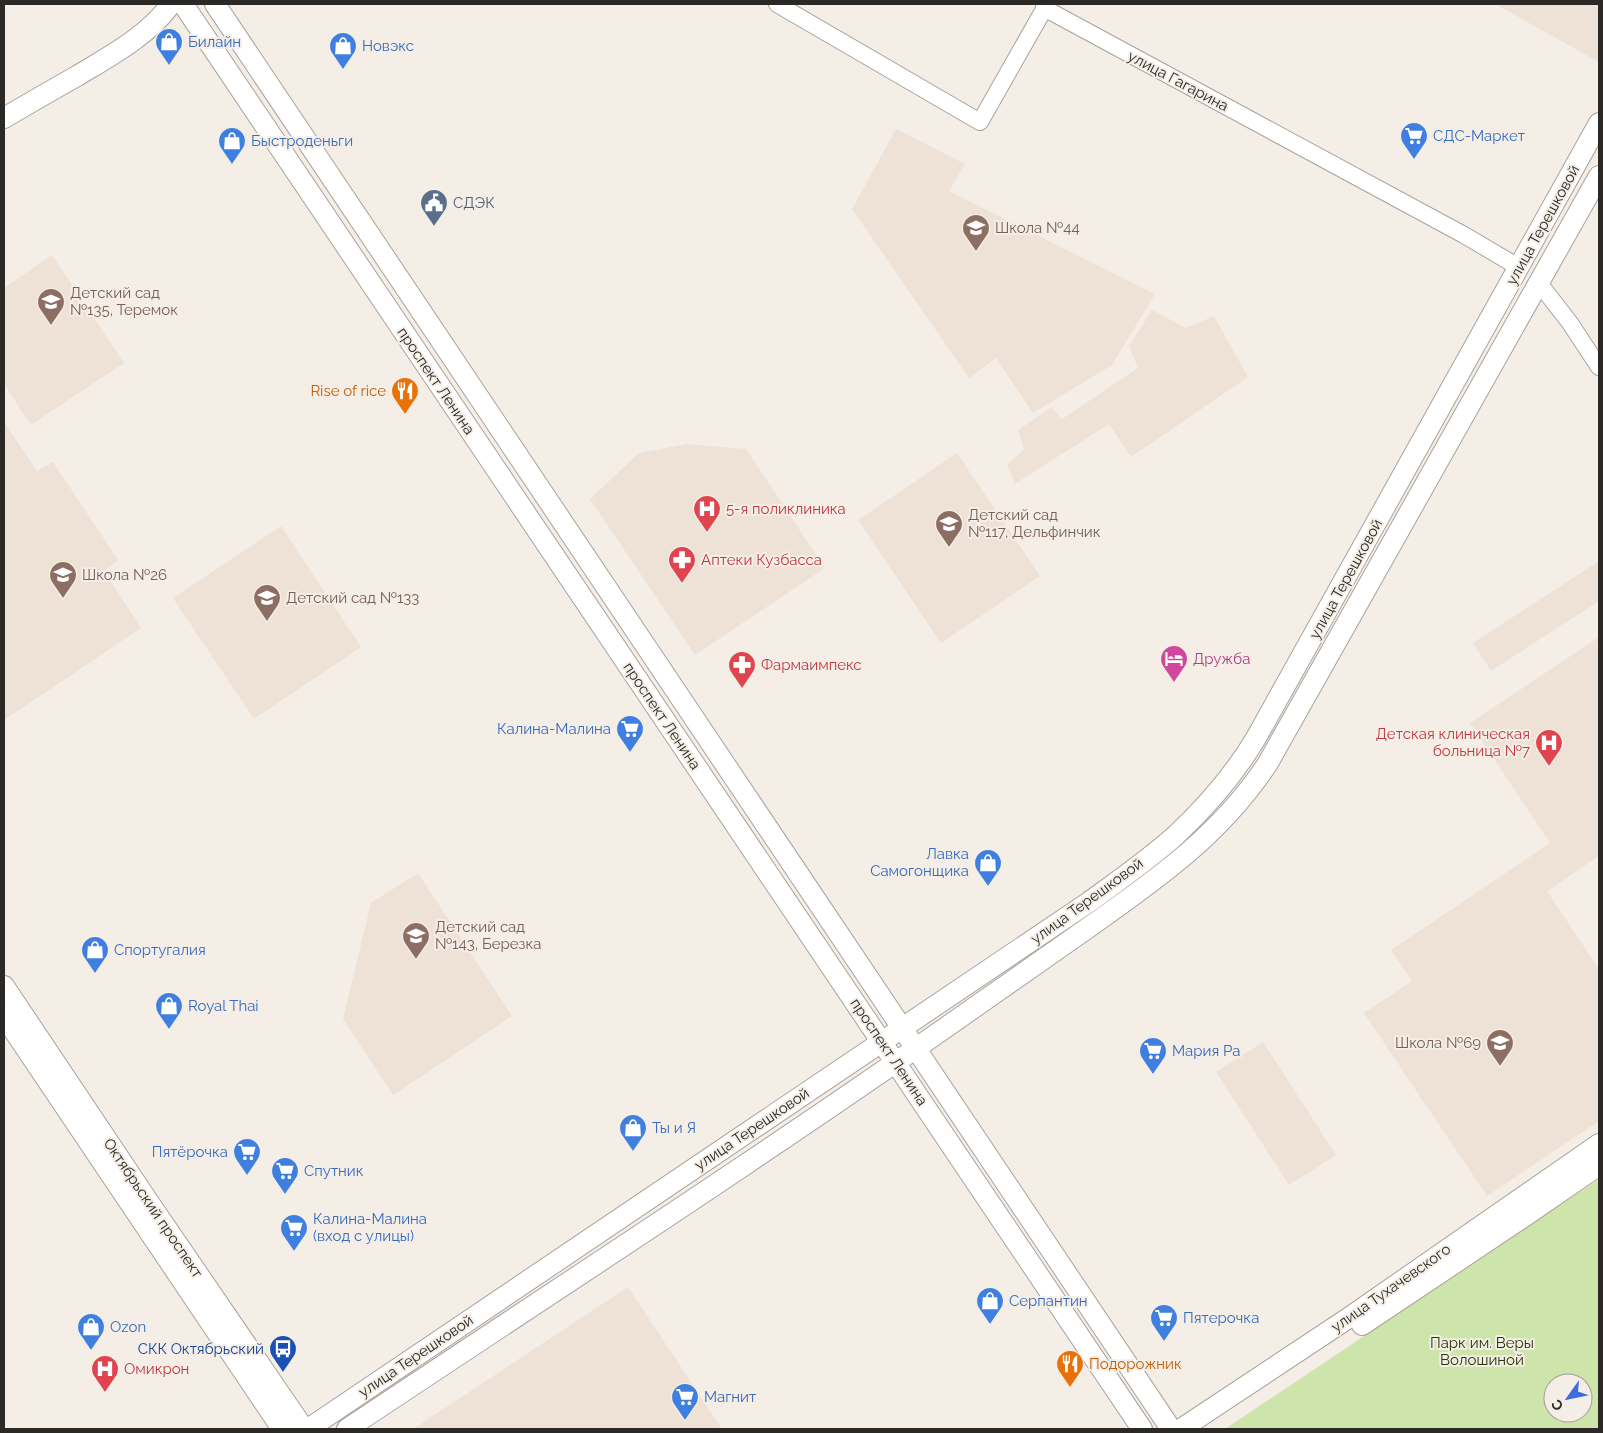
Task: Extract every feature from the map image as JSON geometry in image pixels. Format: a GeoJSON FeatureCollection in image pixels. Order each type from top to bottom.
{"type":"FeatureCollection","features":[{"type":"Feature","properties":{"kind":"main road"},"geometry":{"type":"LineString","coordinates":[[4,118],[103,61],[155,23],[171,4]]}},
{"type":"Feature","properties":{"kind":"main road","name":"проспект Ленина"},"geometry":{"type":"LineString","coordinates":[[183,4],[1142,1429]]}},
{"type":"Feature","properties":{"kind":"main road","name":"проспект Ленина"},"geometry":{"type":"LineString","coordinates":[[215,4],[1171,1429]]}},
{"type":"Feature","properties":{"kind":"main road","name":"улица Терешковой"},"geometry":{"type":"LineString","coordinates":[[308,1429],[1089,902],[1154,853],[1191,821],[1225,783],[1256,738],[1599,124]]}},
{"type":"Feature","properties":{"kind":"main road","name":"улица Терешковой"},"geometry":{"type":"LineString","coordinates":[[347,1429],[896,1063],[1133,896],[1204,839],[1241,800],[1268,763],[1599,176]]}},
{"type":"Feature","properties":{"kind":"main road","name":"улица Гагарина"},"geometry":{"type":"LineString","coordinates":[[1520,268],[1539,283]]}},
{"type":"Feature","properties":{"kind":"main road"},"geometry":{"type":"LineString","coordinates":[[630,668],[663,695],[672,696],[678,693]]}},
{"type":"Feature","properties":{"kind":"main road","name":"Октябрьский проспект"},"geometry":{"type":"LineString","coordinates":[[4,986],[304,1429]]}},
{"type":"Feature","properties":{"kind":"main road","name":"Октябрьский проспект"},"geometry":{"type":"LineString","coordinates":[[4,1016],[282,1429]]}},
{"type":"Feature","properties":{"kind":"main road","name":"улица Тухачевского"},"geometry":{"type":"LineString","coordinates":[[1181,1429],[1347,1319],[1599,1144]]}},
{"type":"Feature","properties":{"kind":"main road","name":"улица Тухачевского"},"geometry":{"type":"LineString","coordinates":[[1206,1429],[1599,1165]]}},
{"type":"Feature","properties":{"kind":"street","name":"улица Гагарина"},"geometry":{"type":"LineString","coordinates":[[777,4],[980,122],[1045,6],[1464,235],[1520,268]]}},
{"type":"Feature","properties":{"kind":"street","name":"улица Гагарина"},"geometry":{"type":"LineString","coordinates":[[1539,283],[1570,323],[1599,367]]}},
{"type":"Feature","properties":{"kind":"shaded area"},"geometry":{"type":"Polygon","coordinates":[[[1495,4],[1599,4],[1599,57],[1597,61],[1495,4]]]}},
{"type":"Feature","properties":{"kind":"shaded area","name":"Школа №44"},"geometry":{"type":"Polygon","coordinates":[[[896,129],[965,164],[949,191],[1155,294],[1112,365],[1033,413],[996,358],[969,378],[852,209],[896,129]]]}},
{"type":"Feature","properties":{"kind":"shaded area","name":"Детский сад №135, Теремок"},"geometry":{"type":"Polygon","coordinates":[[[52,255],[124,363],[31,425],[4,384],[4,288],[52,255]]]}},
{"type":"Feature","properties":{"kind":"shaded area"},"geometry":{"type":"Polygon","coordinates":[[[1152,310],[1186,328],[1214,316],[1248,377],[1131,457],[1109,424],[1015,484],[1007,465],[1024,449],[1018,430],[1052,407],[1062,419],[1138,368],[1129,346],[1152,310]]]}},
{"type":"Feature","properties":{"kind":"shaded area","name":"Школа №26"},"geometry":{"type":"Polygon","coordinates":[[[4,422],[37,471],[53,462],[118,560],[104,571],[141,628],[4,720],[4,422]]]}},
{"type":"Feature","properties":{"kind":"shaded area","name":"5-я поликлиника"},"geometry":{"type":"Polygon","coordinates":[[[687,444],[746,449],[825,568],[695,655],[590,499],[639,453],[687,444]]]}},
{"type":"Feature","properties":{"kind":"shaded area","name":"Детский сад №117, Дельфинчик"},"geometry":{"type":"Polygon","coordinates":[[[957,453],[1040,576],[941,643],[858,520],[957,453]]]}},
{"type":"Feature","properties":{"kind":"shaded area","name":"Детский сад №133"},"geometry":{"type":"Polygon","coordinates":[[[281,526],[361,647],[254,719],[173,598],[281,526]]]}},
{"type":"Feature","properties":{"kind":"shaded area"},"geometry":{"type":"Polygon","coordinates":[[[1599,561],[1599,601],[1491,671],[1473,643],[1599,561]]]}},
{"type":"Feature","properties":{"kind":"shaded area","name":"Школа №69"},"geometry":{"type":"Polygon","coordinates":[[[1599,637],[1599,856],[1547,891],[1599,969],[1599,1121],[1487,1196],[1364,1013],[1412,981],[1391,950],[1550,843],[1470,723],[1599,637]]]}},
{"type":"Feature","properties":{"kind":"shaded area","name":"Детский сад №143, Березка"},"geometry":{"type":"Polygon","coordinates":[[[418,873],[512,1016],[393,1095],[343,1019],[371,903],[418,873]]]}},
{"type":"Feature","properties":{"kind":"shaded area"},"geometry":{"type":"Polygon","coordinates":[[[1263,1042],[1336,1155],[1289,1185],[1216,1072],[1263,1042]]]}},
{"type":"Feature","properties":{"kind":"shaded area"},"geometry":{"type":"Polygon","coordinates":[[[628,1287],[722,1429],[413,1429],[628,1287]]]}},
{"type":"Feature","properties":{"kind":"green space","name":"Парк им. Веры Волошиной"},"geometry":{"type":"Polygon","coordinates":[[[1599,1179],[1599,1429],[1225,1429],[1599,1179]]]}},
{"type":"Feature","properties":{"kind":"place","name":"Билайн"},"geometry":{"type":"Point","coordinates":[169,66]}},
{"type":"Feature","properties":{"kind":"place","name":"Новэкс"},"geometry":{"type":"Point","coordinates":[343,70]}},
{"type":"Feature","properties":{"kind":"place","name":"СДС-Маркет"},"geometry":{"type":"Point","coordinates":[1414,160]}},
{"type":"Feature","properties":{"kind":"place","name":"Быстроденьги"},"geometry":{"type":"Point","coordinates":[232,165]}},
{"type":"Feature","properties":{"kind":"place","name":"СДЭК"},"geometry":{"type":"Point","coordinates":[434,227]}},
{"type":"Feature","properties":{"kind":"place","name":"Школа №44"},"geometry":{"type":"Point","coordinates":[976,252]}},
{"type":"Feature","properties":{"kind":"place","name":"Детский сад №135, Теремок"},"geometry":{"type":"Point","coordinates":[51,326]}},
{"type":"Feature","properties":{"kind":"place","name":"Rise of rice"},"geometry":{"type":"Point","coordinates":[405,415]}},
{"type":"Feature","properties":{"kind":"place","name":"5-я поликлиника"},"geometry":{"type":"Point","coordinates":[707,533]}},
{"type":"Feature","properties":{"kind":"place","name":"Детский сад №117, Дельфинчик"},"geometry":{"type":"Point","coordinates":[949,548]}},
{"type":"Feature","properties":{"kind":"place","name":"Аптеки Кузбасса"},"geometry":{"type":"Point","coordinates":[682,584]}},
{"type":"Feature","properties":{"kind":"place","name":"Школа №26"},"geometry":{"type":"Point","coordinates":[63,599]}},
{"type":"Feature","properties":{"kind":"place","name":"Детский сад №133"},"geometry":{"type":"Point","coordinates":[267,622]}},
{"type":"Feature","properties":{"kind":"place","name":"Дружба"},"geometry":{"type":"Point","coordinates":[1174,683]}},
{"type":"Feature","properties":{"kind":"place","name":"Фармаимпекс"},"geometry":{"type":"Point","coordinates":[742,689]}},
{"type":"Feature","properties":{"kind":"place","name":"Калина-Малина"},"geometry":{"type":"Point","coordinates":[630,753]}},
{"type":"Feature","properties":{"kind":"place","name":"Детская клиническая больница №7"},"geometry":{"type":"Point","coordinates":[1549,767]}},
{"type":"Feature","properties":{"kind":"place","name":"Лавка Самогонщика"},"geometry":{"type":"Point","coordinates":[988,887]}},
{"type":"Feature","properties":{"kind":"place","name":"Детский сад №143, Березка"},"geometry":{"type":"Point","coordinates":[416,960]}},
{"type":"Feature","properties":{"kind":"place","name":"Спортугалия"},"geometry":{"type":"Point","coordinates":[95,974]}},
{"type":"Feature","properties":{"kind":"place","name":"Royal Thai"},"geometry":{"type":"Point","coordinates":[169,1030]}},
{"type":"Feature","properties":{"kind":"place","name":"Школа №69"},"geometry":{"type":"Point","coordinates":[1500,1067]}},
{"type":"Feature","properties":{"kind":"place","name":"Мария Ра"},"geometry":{"type":"Point","coordinates":[1153,1075]}},
{"type":"Feature","properties":{"kind":"place","name":"Ты и Я"},"geometry":{"type":"Point","coordinates":[633,1152]}},
{"type":"Feature","properties":{"kind":"place","name":"Пятёрочка"},"geometry":{"type":"Point","coordinates":[247,1176]}},
{"type":"Feature","properties":{"kind":"place","name":"Спутник"},"geometry":{"type":"Point","coordinates":[285,1195]}},
{"type":"Feature","properties":{"kind":"place","name":"Калина-Малина (вход с улицы)"},"geometry":{"type":"Point","coordinates":[294,1252]}},
{"type":"Feature","properties":{"kind":"place","name":"Серпантин"},"geometry":{"type":"Point","coordinates":[990,1325]}},
{"type":"Feature","properties":{"kind":"place","name":"Пятерочка"},"geometry":{"type":"Point","coordinates":[1164,1342]}},
{"type":"Feature","properties":{"kind":"place","name":"Ozon"},"geometry":{"type":"Point","coordinates":[91,1351]}},
{"type":"Feature","properties":{"kind":"place","name":"СКК Октябрьский"},"geometry":{"type":"Point","coordinates":[283,1373]}},
{"type":"Feature","properties":{"kind":"place","name":"Подорожник"},"geometry":{"type":"Point","coordinates":[1070,1388]}},
{"type":"Feature","properties":{"kind":"place","name":"Омикрон"},"geometry":{"type":"Point","coordinates":[105,1393]}},
{"type":"Feature","properties":{"kind":"place","name":"Магнит"},"geometry":{"type":"Point","coordinates":[685,1421]}}]}
